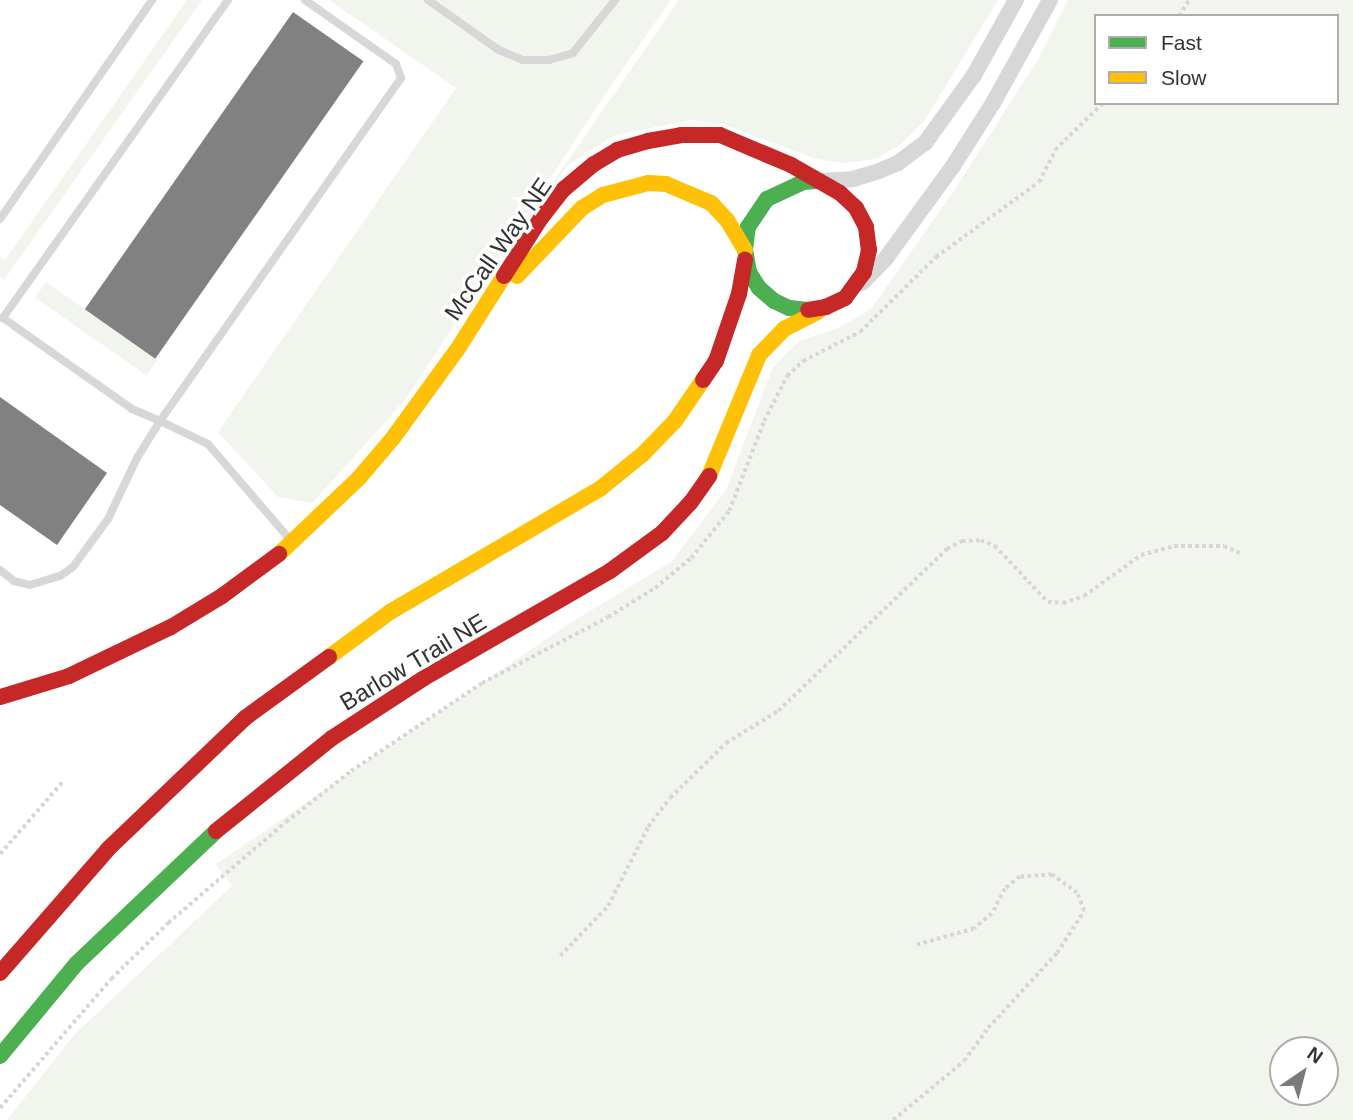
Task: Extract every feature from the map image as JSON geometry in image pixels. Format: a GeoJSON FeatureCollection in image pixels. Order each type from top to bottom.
{"type":"FeatureCollection","features":[{"type":"Feature","properties":{"kind":"street"},"geometry":{"type":"LineString","coordinates":[[1016,0],[974,75],[945,120],[925,143],[906,158],[879,171],[853,179],[803,182],[768,199],[753,216],[745,253],[748,272],[774,301],[789,309],[804,311],[826,307],[854,290],[886,258],[953,166],[993,103],[1050,0]]}},
{"type":"Feature","properties":{"kind":"street","name":"McCall Way NE"},"geometry":{"type":"LineString","coordinates":[[0,697],[69,676],[161,632],[222,596],[294,543],[359,478],[423,399],[553,203],[594,164],[617,150],[681,135],[720,135],[791,165],[818,181]]}},
{"type":"Feature","properties":{"kind":"street"},"geometry":{"type":"LineString","coordinates":[[818,181],[840,193],[856,208],[866,227],[869,250],[864,272],[854,290]]}},
{"type":"Feature","properties":{"kind":"street","name":"McCall Way NE"},"geometry":{"type":"LineString","coordinates":[[457,350],[558,229],[603,195],[648,183],[666,184],[691,192],[711,203],[727,220],[745,253]]}},
{"type":"Feature","properties":{"kind":"street","name":"Barlow Trail NE"},"geometry":{"type":"LineString","coordinates":[[0,973],[108,849],[245,718],[390,612],[547,517],[601,488],[643,454],[675,421],[716,361],[739,294],[745,253]]}},
{"type":"Feature","properties":{"kind":"street","name":"Barlow Trail NE"},"geometry":{"type":"LineString","coordinates":[[0,1056],[76,964],[198,846],[283,776],[332,738],[424,678],[610,571],[663,533],[691,502],[710,474],[760,355],[784,329],[826,307]]}},
{"type":"Feature","properties":{"kind":"lane"},"geometry":{"type":"LineString","coordinates":[[0,219],[152,0]]}},
{"type":"Feature","properties":{"kind":"lane"},"geometry":{"type":"LineString","coordinates":[[228,0],[1,317],[132,409],[208,444],[294,543]]}},
{"type":"Feature","properties":{"kind":"lane"},"geometry":{"type":"LineString","coordinates":[[0,570],[14,581],[30,584],[60,576],[73,567],[108,519],[137,458],[160,421],[401,78],[396,64],[305,0]]}},
{"type":"Feature","properties":{"kind":"lane"},"geometry":{"type":"LineString","coordinates":[[428,0],[499,50],[523,60],[549,60],[573,53],[614,0]]}},
{"type":"Feature","properties":{"kind":"path"},"geometry":{"type":"LineString","coordinates":[[560,956],[608,906],[648,827],[670,798],[726,743],[778,710],[947,549],[962,541],[981,540],[995,546],[1048,602],[1063,603],[1084,596],[1141,555],[1174,546],[1224,546],[1240,553]]}},
{"type":"Feature","properties":{"kind":"path"},"geometry":{"type":"LineString","coordinates":[[0,854],[64,780]]}},
{"type":"Feature","properties":{"kind":"path"},"geometry":{"type":"LineString","coordinates":[[892,1120],[964,1061],[988,1028],[1058,953],[1084,911],[1077,893],[1052,875],[1020,877],[1005,889],[992,914],[974,929],[917,945]]}},
{"type":"Feature","properties":{"kind":"shaded area"},"geometry":{"type":"Polygon","coordinates":[[[187,0],[202,0],[4,280],[0,277],[0,257],[5,260],[187,0]]]}},
{"type":"Feature","properties":{"kind":"shaded area"},"geometry":{"type":"Polygon","coordinates":[[[329,0],[671,0],[610,87],[405,400],[312,503],[278,497],[218,432],[456,88],[329,0]]]}},
{"type":"Feature","properties":{"kind":"shaded area"},"geometry":{"type":"Polygon","coordinates":[[[679,0],[998,0],[925,120],[900,145],[875,159],[845,163],[816,159],[723,124],[691,120],[615,135],[568,165],[513,240],[679,0]]]}},
{"type":"Feature","properties":{"kind":"shaded area"},"geometry":{"type":"Polygon","coordinates":[[[1068,0],[1353,0],[1353,1120],[7,1120],[75,1034],[232,886],[216,864],[570,623],[671,562],[726,490],[773,367],[799,341],[838,328],[871,309],[953,192],[1039,58],[1068,0]]]}},
{"type":"Feature","properties":{"kind":"shaded area"},"geometry":{"type":"Polygon","coordinates":[[[46,282],[157,360],[147,376],[35,298],[46,282]]]}},
{"type":"Feature","properties":{"kind":"building"},"geometry":{"type":"Polygon","coordinates":[[[293,12],[363,61],[155,359],[85,309],[293,12]]]}},
{"type":"Feature","properties":{"kind":"building"},"geometry":{"type":"Polygon","coordinates":[[[0,397],[107,473],[57,545],[0,505],[0,397]]]}},
{"type":"Feature","properties":{"kind":"traffic: fast"},"geometry":{"type":"LineString","coordinates":[[808,310],[789,308],[774,301],[759,288],[749,272],[745,250],[748,227],[767,199],[803,182],[819,181]]}},
{"type":"Feature","properties":{"kind":"traffic: fast"},"geometry":{"type":"LineString","coordinates":[[0,1056],[76,964],[216,831]]}},
{"type":"Feature","properties":{"kind":"traffic: slow"},"geometry":{"type":"LineString","coordinates":[[517,276],[582,208],[603,195],[648,183],[666,184],[711,203],[727,220],[745,250]]}},
{"type":"Feature","properties":{"kind":"traffic: slow"},"geometry":{"type":"LineString","coordinates":[[279,554],[359,478],[393,438],[457,350],[504,276]]}},
{"type":"Feature","properties":{"kind":"traffic: slow"},"geometry":{"type":"LineString","coordinates":[[709,476],[759,355],[784,329],[819,311]]}},
{"type":"Feature","properties":{"kind":"traffic: slow"},"geometry":{"type":"LineString","coordinates":[[329,657],[390,612],[601,488],[643,454],[675,421],[703,380]]}},
{"type":"Feature","properties":{"kind":"traffic: jam"},"geometry":{"type":"LineString","coordinates":[[504,276],[541,218],[564,189],[594,164],[617,150],[648,141],[681,135],[720,135],[791,165],[840,193],[856,208],[866,227],[869,250],[864,272],[845,298],[826,307],[808,310]]}},
{"type":"Feature","properties":{"kind":"traffic: jam"},"geometry":{"type":"LineString","coordinates":[[703,380],[716,361],[739,294],[745,260]]}},
{"type":"Feature","properties":{"kind":"traffic: jam"},"geometry":{"type":"LineString","coordinates":[[216,831],[332,738],[424,678],[610,571],[662,533],[691,502],[709,476]]}},
{"type":"Feature","properties":{"kind":"traffic: jam"},"geometry":{"type":"LineString","coordinates":[[0,697],[69,676],[171,627],[222,596],[279,554]]}},
{"type":"Feature","properties":{"kind":"traffic: jam"},"geometry":{"type":"LineString","coordinates":[[0,973],[108,849],[245,718],[329,657]]}}]}
